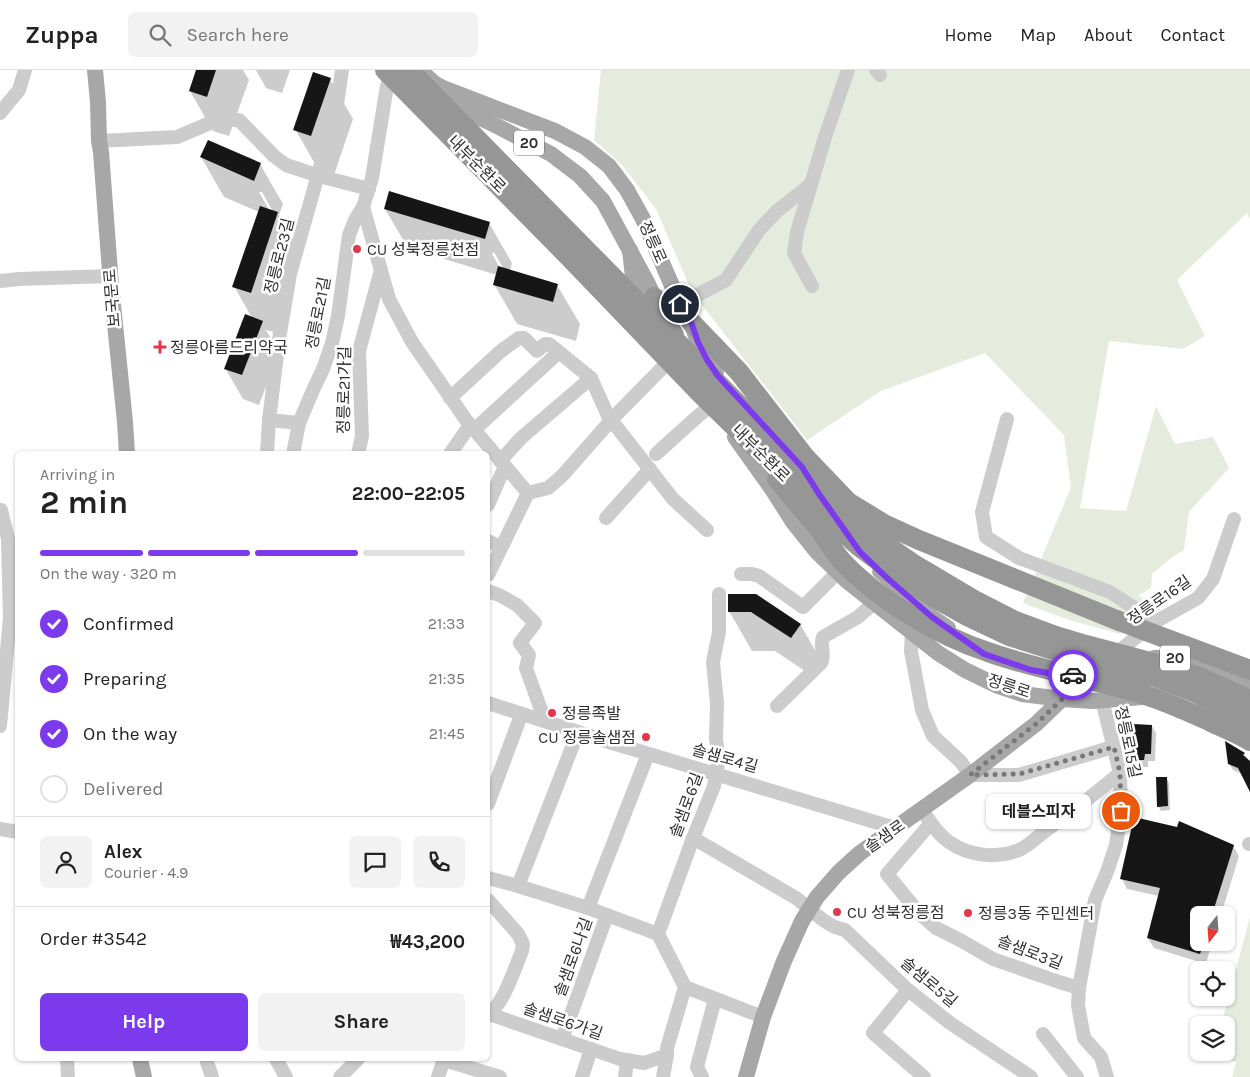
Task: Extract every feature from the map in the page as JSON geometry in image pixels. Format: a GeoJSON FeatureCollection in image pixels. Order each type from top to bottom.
{"type":"FeatureCollection","features":[{"type":"Feature","properties":{"kind":"highway","name":"내부순환로"},"geometry":{"type":"LineString","coordinates":[[385,70],[569,257],[704,398],[813,504],[857,545],[880,563],[935,598],[1009,636],[1085,660],[1155,677],[1203,697],[1250,720]]}},
{"type":"Feature","properties":{"kind":"highway","name":"내부순환로"},"geometry":{"type":"LineString","coordinates":[[409,70],[742,408],[840,513],[912,563],[976,601],[1013,620],[1056,636],[1176,669],[1211,682],[1250,700]]}},
{"type":"Feature","properties":{"kind":"highway"},"geometry":{"type":"LineString","coordinates":[[654,297],[663,317],[700,375],[761,460],[841,559],[876,592],[912,615],[958,640],[987,652],[1151,696],[1236,732],[1250,741]]}},
{"type":"Feature","properties":{"kind":"highway"},"geometry":{"type":"LineString","coordinates":[[691,322],[739,372],[805,458],[848,502],[884,524],[919,540],[1119,621],[1250,670]]}},
{"type":"Feature","properties":{"kind":"main road","name":"보국문로"},"geometry":{"type":"LineString","coordinates":[[95,70],[99,141],[125,422],[126,451]]}},
{"type":"Feature","properties":{"kind":"main road","name":"정릉로"},"geometry":{"type":"LineString","coordinates":[[397,70],[430,94],[551,154],[580,176],[603,201],[648,284],[654,297],[662,343]]}},
{"type":"Feature","properties":{"kind":"main road","name":"정릉로"},"geometry":{"type":"LineString","coordinates":[[420,70],[434,84],[556,131],[585,147],[609,166],[627,190],[643,219],[680,304],[691,322],[698,342],[718,376],[802,467],[860,552],[932,617],[984,654],[1031,670],[1073,674],[1155,658],[1176,658],[1213,668],[1250,684]]}},
{"type":"Feature","properties":{"kind":"main road","name":"정릉로"},"geometry":{"type":"LineString","coordinates":[[630,250],[638,306],[644,319],[708,408],[744,448],[793,522],[818,552],[833,576],[874,603],[938,653],[965,670],[998,686],[1022,694],[1062,699],[1093,701],[1140,696],[1184,704],[1250,733]]}},
{"type":"Feature","properties":{"kind":"main road","name":"솔샘로"},"geometry":{"type":"LineString","coordinates":[[746,1077],[763,1017],[784,962],[802,921],[830,882],[850,862],[895,828],[926,817],[970,775],[1036,724],[1062,699],[1073,674]]}},
{"type":"Feature","properties":{"kind":"main road"},"geometry":{"type":"LineString","coordinates":[[140,1061],[144,1077]]}},
{"type":"Feature","properties":{"kind":"street"},"geometry":{"type":"LineString","coordinates":[[0,113],[19,90],[25,70]]}},
{"type":"Feature","properties":{"kind":"street","name":"정릉로23길"},"geometry":{"type":"LineString","coordinates":[[267,451],[279,339],[290,274],[336,110],[342,70]]}},
{"type":"Feature","properties":{"kind":"street","name":"정릉로21길"},"geometry":{"type":"LineString","coordinates":[[293,451],[298,423],[323,369],[332,343],[338,316],[349,235],[363,207],[372,178],[387,86],[392,70]]}},
{"type":"Feature","properties":{"kind":"street"},"geometry":{"type":"LineString","coordinates":[[812,286],[794,253],[797,232],[824,137],[848,70]]}},
{"type":"Feature","properties":{"kind":"street"},"geometry":{"type":"LineString","coordinates":[[99,141],[177,137],[216,120],[239,120],[274,156],[286,165],[369,189]]}},
{"type":"Feature","properties":{"kind":"street"},"geometry":{"type":"LineString","coordinates":[[680,304],[726,280],[759,230],[777,211],[810,184]]}},
{"type":"Feature","properties":{"kind":"street"},"geometry":{"type":"LineString","coordinates":[[363,207],[389,298],[412,342],[472,428],[528,493]]}},
{"type":"Feature","properties":{"kind":"street","name":"정릉로21가길"},"geometry":{"type":"LineString","coordinates":[[359,451],[362,436],[359,351],[381,269]]}},
{"type":"Feature","properties":{"kind":"street"},"geometry":{"type":"LineString","coordinates":[[0,280],[110,276]]}},
{"type":"Feature","properties":{"kind":"street"},"geometry":{"type":"LineString","coordinates":[[450,398],[501,352],[520,338],[524,338],[537,350],[549,344],[591,378],[605,410],[650,469],[673,499],[707,530]]}},
{"type":"Feature","properties":{"kind":"street"},"geometry":{"type":"LineString","coordinates":[[453,451],[472,428],[559,352]]}},
{"type":"Feature","properties":{"kind":"street"},"geometry":{"type":"LineString","coordinates":[[490,571],[528,493],[548,488],[562,476],[612,419],[671,359]]}},
{"type":"Feature","properties":{"kind":"street"},"geometry":{"type":"LineString","coordinates":[[490,500],[503,464],[524,436],[591,378]]}},
{"type":"Feature","properties":{"kind":"street"},"geometry":{"type":"LineString","coordinates":[[656,454],[708,408]]}},
{"type":"Feature","properties":{"kind":"street"},"geometry":{"type":"LineString","coordinates":[[1007,419],[982,512],[986,537],[1019,558],[1110,592],[1130,605],[1153,624]]}},
{"type":"Feature","properties":{"kind":"street"},"geometry":{"type":"LineString","coordinates":[[269,420],[298,423]]}},
{"type":"Feature","properties":{"kind":"street"},"geometry":{"type":"LineString","coordinates":[[606,518],[650,469]]}},
{"type":"Feature","properties":{"kind":"street"},"geometry":{"type":"LineString","coordinates":[[0,726],[5,620],[13,581],[4,550],[8,539],[1,510]]}},
{"type":"Feature","properties":{"kind":"street","name":"정릉로16길"},"geometry":{"type":"LineString","coordinates":[[1097,669],[1153,624],[1198,598],[1213,579],[1234,519]]}},
{"type":"Feature","properties":{"kind":"street"},"geometry":{"type":"LineString","coordinates":[[490,542],[501,547]]}},
{"type":"Feature","properties":{"kind":"street"},"geometry":{"type":"LineString","coordinates":[[742,574],[759,576],[803,607],[833,576]]}},
{"type":"Feature","properties":{"kind":"street"},"geometry":{"type":"LineString","coordinates":[[490,592],[517,605],[535,623],[520,643],[529,655],[526,668],[545,721]]}},
{"type":"Feature","properties":{"kind":"street","name":"솔샘로6길"},"geometry":{"type":"LineString","coordinates":[[658,934],[714,786],[720,759],[716,740],[717,703],[714,662],[719,632],[719,594]]}},
{"type":"Feature","properties":{"kind":"street"},"geometry":{"type":"LineString","coordinates":[[777,706],[821,663],[824,655],[821,642],[823,637],[855,619],[874,603]]}},
{"type":"Feature","properties":{"kind":"street"},"geometry":{"type":"LineString","coordinates":[[912,633],[911,651],[922,710],[934,736],[961,762],[970,775],[1019,774],[1114,747]]}},
{"type":"Feature","properties":{"kind":"street","name":"정릉로15길"},"geometry":{"type":"LineString","coordinates":[[1102,700],[1120,773],[1121,811],[1116,845],[1107,872],[1094,900],[1079,988],[1078,1005],[1084,1038],[1101,1058],[1107,1077]]}},
{"type":"Feature","properties":{"kind":"street","name":"솔샘로4길"},"geometry":{"type":"LineString","coordinates":[[490,703],[648,754],[895,828]]}},
{"type":"Feature","properties":{"kind":"street"},"geometry":{"type":"LineString","coordinates":[[490,799],[520,718]]}},
{"type":"Feature","properties":{"kind":"street"},"geometry":{"type":"LineString","coordinates":[[518,886],[578,732]]}},
{"type":"Feature","properties":{"kind":"street"},"geometry":{"type":"LineString","coordinates":[[588,908],[648,754]]}},
{"type":"Feature","properties":{"kind":"street"},"geometry":{"type":"LineString","coordinates":[[926,817],[948,842],[979,854],[1000,855],[1020,850],[1081,806],[1120,773]]}},
{"type":"Feature","properties":{"kind":"street","name":"솔샘로3길"},"geometry":{"type":"LineString","coordinates":[[926,817],[886,874],[919,913],[936,928],[994,959],[1079,988]]}},
{"type":"Feature","properties":{"kind":"street"},"geometry":{"type":"LineString","coordinates":[[0,829],[15,832]]}},
{"type":"Feature","properties":{"kind":"street"},"geometry":{"type":"LineString","coordinates":[[693,838],[810,908]]}},
{"type":"Feature","properties":{"kind":"street"},"geometry":{"type":"LineString","coordinates":[[490,879],[588,908],[658,934],[685,986],[763,1017]]}},
{"type":"Feature","properties":{"kind":"street","name":"솔샘로6가길"},"geometry":{"type":"LineString","coordinates":[[490,902],[518,934],[523,944],[522,951],[503,996],[490,1013]]}},
{"type":"Feature","properties":{"kind":"street","name":"솔샘로5길"},"geometry":{"type":"LineString","coordinates":[[810,908],[832,926],[845,930],[908,990],[950,1023],[1031,1077]]}},
{"type":"Feature","properties":{"kind":"street","name":"솔샘로6나길"},"geometry":{"type":"LineString","coordinates":[[562,1039],[607,916]]}},
{"type":"Feature","properties":{"kind":"street"},"geometry":{"type":"LineString","coordinates":[[663,1077],[667,1048],[685,986]]}},
{"type":"Feature","properties":{"kind":"street"},"geometry":{"type":"LineString","coordinates":[[908,990],[873,1033],[924,1077]]}},
{"type":"Feature","properties":{"kind":"street"},"geometry":{"type":"LineString","coordinates":[[702,1077],[697,1067],[715,999]]}},
{"type":"Feature","properties":{"kind":"street","name":"솔샘로6가길"},"geometry":{"type":"LineString","coordinates":[[490,1016],[620,1059],[644,1063],[667,1055]]}},
{"type":"Feature","properties":{"kind":"street"},"geometry":{"type":"LineString","coordinates":[[1042,1034],[1076,1077]]}},
{"type":"Feature","properties":{"kind":"street"},"geometry":{"type":"LineString","coordinates":[[582,1077],[591,1049]]}},
{"type":"Feature","properties":{"kind":"street"},"geometry":{"type":"LineString","coordinates":[[625,1077],[627,1060]]}},
{"type":"Feature","properties":{"kind":"street"},"geometry":{"type":"LineString","coordinates":[[68,1061],[68,1077]]}},
{"type":"Feature","properties":{"kind":"street"},"geometry":{"type":"LineString","coordinates":[[277,1061],[286,1077]]}},
{"type":"Feature","properties":{"kind":"street"},"geometry":{"type":"LineString","coordinates":[[340,1077],[356,1061]]}},
{"type":"Feature","properties":{"kind":"street"},"geometry":{"type":"LineString","coordinates":[[438,1077],[443,1061]]}},
{"type":"Feature","properties":{"kind":"street"},"geometry":{"type":"LineString","coordinates":[[450,1061],[500,1077]]}},
{"type":"Feature","properties":{"kind":"street"},"geometry":{"type":"LineString","coordinates":[[208,1062],[212,1077]]}},
{"type":"Feature","properties":{"kind":"green space"},"geometry":{"type":"Polygon","coordinates":[[[601,70],[1250,70],[1250,219],[1247,213],[1177,280],[1205,336],[1183,349],[1109,341],[1080,508],[1126,511],[1156,406],[1175,444],[1213,437],[1229,468],[1189,512],[1184,550],[1152,574],[1151,588],[1138,596],[1158,605],[1120,634],[1069,620],[1023,603],[1071,487],[1064,435],[985,353],[881,391],[807,440],[692,292],[656,209],[622,165],[594,140],[601,70]]]}},
{"type":"Feature","properties":{"kind":"green space"},"geometry":{"type":"Polygon","coordinates":[[[1250,917],[1250,1077],[1232,1077],[1236,1062],[1232,1061],[1235,1061],[1235,1016],[1223,1016],[1226,1006],[1235,1006],[1235,973],[1250,917]]]}},
{"type":"Feature","properties":{"kind":"building"},"geometry":{"type":"Polygon","coordinates":[[[196,70],[216,70],[207,97],[189,91],[196,70]]]}},
{"type":"Feature","properties":{"kind":"building"},"geometry":{"type":"Polygon","coordinates":[[[313,72],[331,78],[311,136],[293,130],[313,72]]]}},
{"type":"Feature","properties":{"kind":"building"},"geometry":{"type":"Polygon","coordinates":[[[208,140],[261,163],[254,181],[200,157],[208,140]]]}},
{"type":"Feature","properties":{"kind":"building"},"geometry":{"type":"Polygon","coordinates":[[[389,191],[490,222],[485,239],[384,209],[389,191]]]}},
{"type":"Feature","properties":{"kind":"building"},"geometry":{"type":"Polygon","coordinates":[[[260,206],[278,212],[251,293],[232,287],[260,206]]]}},
{"type":"Feature","properties":{"kind":"building"},"geometry":{"type":"Polygon","coordinates":[[[498,266],[558,284],[553,302],[493,285],[498,266]]]}},
{"type":"Feature","properties":{"kind":"building"},"geometry":{"type":"Polygon","coordinates":[[[245,314],[263,321],[242,375],[224,369],[245,314]]]}},
{"type":"Feature","properties":{"kind":"building"},"geometry":{"type":"Polygon","coordinates":[[[728,594],[756,594],[801,624],[791,638],[751,612],[728,612],[728,594]]]}},
{"type":"Feature","properties":{"kind":"building"},"geometry":{"type":"Polygon","coordinates":[[[1134,724],[1152,725],[1151,754],[1145,754],[1144,760],[1133,760],[1134,724]]]}},
{"type":"Feature","properties":{"kind":"building"},"geometry":{"type":"Polygon","coordinates":[[[1225,741],[1245,753],[1243,755],[1250,761],[1250,792],[1238,768],[1228,764],[1225,741]]]}},
{"type":"Feature","properties":{"kind":"building"},"geometry":{"type":"Polygon","coordinates":[[[1156,777],[1167,777],[1168,806],[1157,807],[1156,777]]]}},
{"type":"Feature","properties":{"kind":"building"},"geometry":{"type":"Polygon","coordinates":[[[1134,817],[1177,827],[1179,821],[1234,845],[1215,906],[1190,906],[1190,951],[1147,938],[1160,888],[1120,879],[1134,817]]]}},
{"type":"Feature","properties":{"kind":"building"},"geometry":{"type":"Polygon","coordinates":[[[1190,951],[1201,951],[1200,954],[1190,951]]]}},
{"type":"Feature","properties":{"kind":"way so far"},"geometry":{"type":"LineString","coordinates":[[1073,675],[1062,699],[1036,724],[970,775],[1019,774],[1114,747],[1120,773],[1121,811]]}},
{"type":"Feature","properties":{"kind":"place","name":"CU 성북정릉천점"},"geometry":{"type":"Point","coordinates":[357,249]}},
{"type":"Feature","properties":{"kind":"place","name":"정릉아름드리약국"},"geometry":{"type":"Point","coordinates":[160,347]}},
{"type":"Feature","properties":{"kind":"place","name":"정릉족발"},"geometry":{"type":"Point","coordinates":[552,713]}},
{"type":"Feature","properties":{"kind":"place","name":"CU 정릉솔샘점"},"geometry":{"type":"Point","coordinates":[646,737]}},
{"type":"Feature","properties":{"kind":"place","name":"데블스피자"},"geometry":{"type":"Point","coordinates":[1121,811]}},
{"type":"Feature","properties":{"kind":"place","name":"CU 성북정릉점"},"geometry":{"type":"Point","coordinates":[837,912]}},
{"type":"Feature","properties":{"kind":"place","name":"정릉3동 주민센터"},"geometry":{"type":"Point","coordinates":[968,913]}},
{"type":"Feature","properties":{"kind":"route"},"geometry":{"type":"LineString","coordinates":[[680,304],[691,322],[706,358],[718,376],[802,467],[860,552],[887,578],[932,617],[984,654],[1031,670],[1073,675]]}}]}
